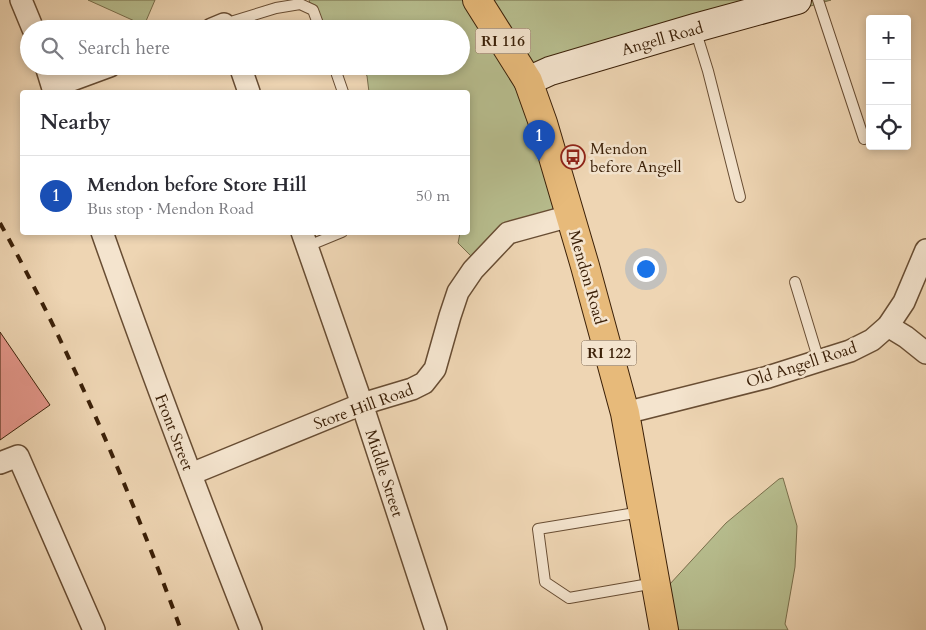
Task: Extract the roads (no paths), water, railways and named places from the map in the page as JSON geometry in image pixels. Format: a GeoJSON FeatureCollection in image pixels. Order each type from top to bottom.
{"type":"FeatureCollection","features":[{"type":"Feature","properties":{"kind":"main road","name":"Mendon Road"},"geometry":{"type":"LineString","coordinates":[[477,0],[528,81],[543,123],[585,266],[625,413],[664,630]]}},
{"type":"Feature","properties":{"kind":"main road","name":"Angell Road"},"geometry":{"type":"LineString","coordinates":[[528,81],[550,71],[797,0]]}},
{"type":"Feature","properties":{"kind":"street"},"geometry":{"type":"LineString","coordinates":[[21,0],[29,20]]}},
{"type":"Feature","properties":{"kind":"street"},"geometry":{"type":"LineString","coordinates":[[49,75],[54,90],[89,75]]}},
{"type":"Feature","properties":{"kind":"street"},"geometry":{"type":"LineString","coordinates":[[243,75],[248,90]]}},
{"type":"Feature","properties":{"kind":"street","name":"Store Hill Road"},"geometry":{"type":"LineString","coordinates":[[191,474],[362,404],[412,389],[424,383],[435,369],[458,292],[473,270],[508,233],[570,216]]}},
{"type":"Feature","properties":{"kind":"street","name":"Front Street"},"geometry":{"type":"LineString","coordinates":[[103,235],[209,524],[251,630]]}},
{"type":"Feature","properties":{"kind":"street","name":"Middle Street"},"geometry":{"type":"LineString","coordinates":[[305,239],[362,404],[436,630]]}},
{"type":"Feature","properties":{"kind":"street","name":"Old Angell Road"},"geometry":{"type":"LineString","coordinates":[[625,413],[768,377],[850,351],[872,340],[888,326],[904,302],[926,250]]}},
{"type":"Feature","properties":{"kind":"street"},"geometry":{"type":"LineString","coordinates":[[888,326],[926,353]]}},
{"type":"Feature","properties":{"kind":"street"},"geometry":{"type":"LineString","coordinates":[[0,463],[18,456],[94,630]]}},
{"type":"Feature","properties":{"kind":"lane"},"geometry":{"type":"LineString","coordinates":[[818,0],[864,139]]}},
{"type":"Feature","properties":{"kind":"lane"},"geometry":{"type":"LineString","coordinates":[[241,20],[276,8],[300,4],[313,10],[317,20]]}},
{"type":"Feature","properties":{"kind":"lane"},"geometry":{"type":"LineString","coordinates":[[695,28],[740,197]]}},
{"type":"Feature","properties":{"kind":"lane"},"geometry":{"type":"LineString","coordinates":[[337,75],[342,90]]}},
{"type":"Feature","properties":{"kind":"lane"},"geometry":{"type":"LineString","coordinates":[[305,239],[326,235]]}},
{"type":"Feature","properties":{"kind":"lane"},"geometry":{"type":"LineString","coordinates":[[795,282],[819,361]]}},
{"type":"Feature","properties":{"kind":"lane"},"geometry":{"type":"LineString","coordinates":[[642,512],[538,529],[546,582],[570,598],[656,583]]}},
{"type":"Feature","properties":{"kind":"railway"},"geometry":{"type":"LineString","coordinates":[[0,223],[51,322],[98,423],[162,578],[181,630]]}},
{"type":"Feature","properties":{"kind":"place","name":"Mendon before Angell"},"geometry":{"type":"Point","coordinates":[573,157]}},
{"type":"Feature","properties":{"kind":"place","name":"Mendon before Store Hill"},"geometry":{"type":"Point","coordinates":[539,161]}}]}
